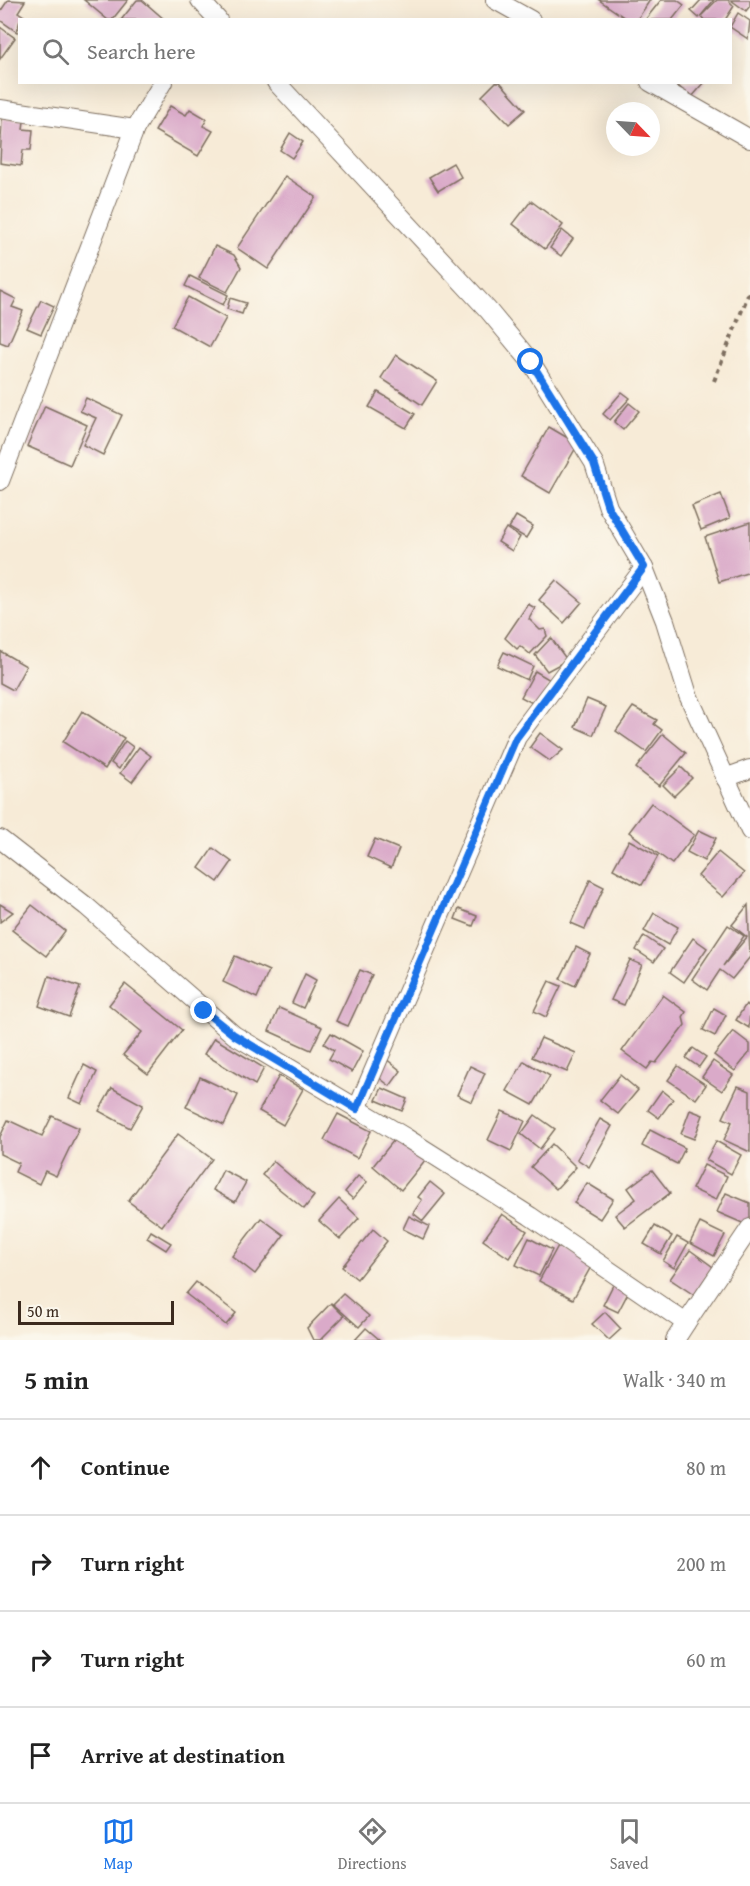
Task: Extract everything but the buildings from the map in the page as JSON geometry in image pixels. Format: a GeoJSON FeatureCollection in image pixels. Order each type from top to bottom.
{"type":"FeatureCollection","features":[{"type":"Feature","properties":{"kind":"street"},"geometry":{"type":"LineString","coordinates":[[495,0],[527,18]]}},
{"type":"Feature","properties":{"kind":"street"},"geometry":{"type":"LineString","coordinates":[[0,481],[135,129],[162,84]]}},
{"type":"Feature","properties":{"kind":"street"},"geometry":{"type":"LineString","coordinates":[[278,84],[488,310],[531,362],[594,463],[608,507],[644,567],[665,621],[688,695],[750,831]]}},
{"type":"Feature","properties":{"kind":"street"},"geometry":{"type":"LineString","coordinates":[[654,84],[750,139]]}},
{"type":"Feature","properties":{"kind":"street"},"geometry":{"type":"LineString","coordinates":[[0,109],[135,129]]}},
{"type":"Feature","properties":{"kind":"street"},"geometry":{"type":"LineString","coordinates":[[357,1109],[516,738],[644,567]]}},
{"type":"Feature","properties":{"kind":"street"},"geometry":{"type":"LineString","coordinates":[[725,778],[750,769]]}},
{"type":"Feature","properties":{"kind":"street"},"geometry":{"type":"LineString","coordinates":[[0,839],[86,906],[234,1035],[530,1216],[686,1323]]}},
{"type":"Feature","properties":{"kind":"street"},"geometry":{"type":"LineString","coordinates":[[675,1340],[750,1228]]}},
{"type":"Feature","properties":{"kind":"path"},"geometry":{"type":"LineString","coordinates":[[714,381],[750,290]]}},
{"type":"Feature","properties":{"kind":"route"},"geometry":{"type":"LineString","coordinates":[[204,1011],[234,1035],[357,1109],[516,738],[644,567],[608,507],[594,463],[531,362]]}}]}
